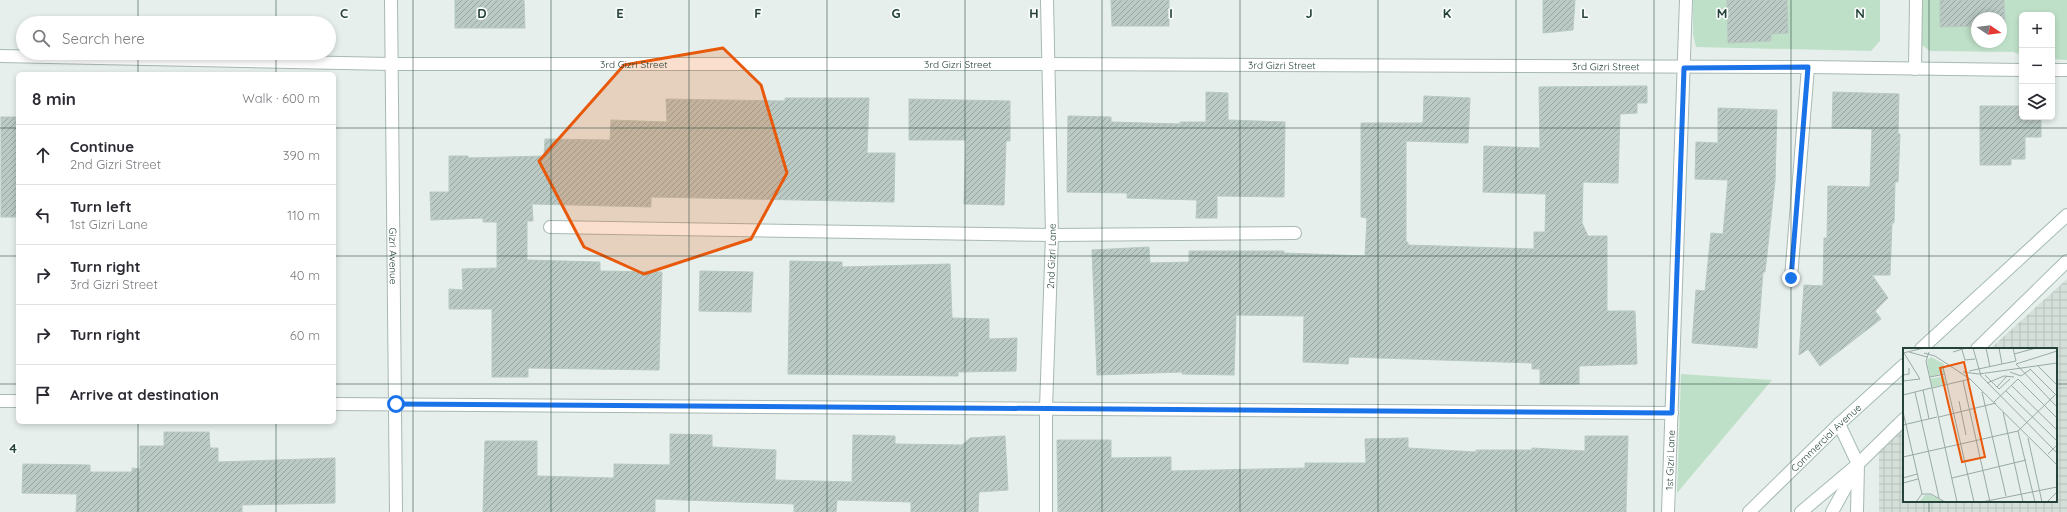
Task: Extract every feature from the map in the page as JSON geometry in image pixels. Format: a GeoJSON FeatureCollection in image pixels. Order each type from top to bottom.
{"type":"FeatureCollection","features":[{"type":"Feature","properties":{"kind":"street","name":"Gizri Avenue"},"geometry":{"type":"LineString","coordinates":[[391,0],[396,512]]}},
{"type":"Feature","properties":{"kind":"street","name":"2nd Gizri Lane"},"geometry":{"type":"LineString","coordinates":[[1046,512],[1046,408],[1052,236],[1047,0]]}},
{"type":"Feature","properties":{"kind":"street","name":"1st Gizri Lane"},"geometry":{"type":"LineString","coordinates":[[1668,512],[1686,0]]}},
{"type":"Feature","properties":{"kind":"street"},"geometry":{"type":"LineString","coordinates":[[1915,69],[1916,0]]}},
{"type":"Feature","properties":{"kind":"street","name":"3rd Gizri Street"},"geometry":{"type":"LineString","coordinates":[[0,56],[16,56]]}},
{"type":"Feature","properties":{"kind":"street","name":"3rd Gizri Street"},"geometry":{"type":"LineString","coordinates":[[196,60],[391,64],[1048,64],[1684,68],[1808,67],[2019,70]]}},
{"type":"Feature","properties":{"kind":"street"},"geometry":{"type":"LineString","coordinates":[[1791,278],[1808,67]]}},
{"type":"Feature","properties":{"kind":"street"},"geometry":{"type":"LineString","coordinates":[[2055,70],[2067,70]]}},
{"type":"Feature","properties":{"kind":"street"},"geometry":{"type":"LineString","coordinates":[[1922,348],[2067,215]]}},
{"type":"Feature","properties":{"kind":"street"},"geometry":{"type":"LineString","coordinates":[[550,227],[1052,236],[1295,233]]}},
{"type":"Feature","properties":{"kind":"street"},"geometry":{"type":"LineString","coordinates":[[1978,348],[2067,261]]}},
{"type":"Feature","properties":{"kind":"street","name":"Commercial Avenue"},"geometry":{"type":"LineString","coordinates":[[1749,512],[1839,424],[1903,366]]}},
{"type":"Feature","properties":{"kind":"street"},"geometry":{"type":"LineString","coordinates":[[0,401],[16,401]]}},
{"type":"Feature","properties":{"kind":"street"},"geometry":{"type":"LineString","coordinates":[[336,404],[1672,413]]}},
{"type":"Feature","properties":{"kind":"street"},"geometry":{"type":"LineString","coordinates":[[1801,512],[1858,464],[1903,420]]}},
{"type":"Feature","properties":{"kind":"street"},"geometry":{"type":"LineString","coordinates":[[1839,424],[1858,464],[1857,512]]}},
{"type":"Feature","properties":{"kind":"street"},"geometry":{"type":"LineString","coordinates":[[1832,512],[1858,464]]}},
{"type":"Feature","properties":{"kind":"highlighted area"},"geometry":{"type":"Polygon","coordinates":[[[723,48],[761,85],[787,173],[751,239],[644,274],[584,247],[539,161],[624,65],[723,48]]]}},
{"type":"Feature","properties":{"kind":"shaded area"},"geometry":{"type":"Polygon","coordinates":[[[2067,279],[2067,512],[1879,512],[1879,449],[1903,428],[1903,502],[2057,502],[2057,348],[1991,348],[2067,279]]]}},
{"type":"Feature","properties":{"kind":"green space"},"geometry":{"type":"Polygon","coordinates":[[[1693,0],[1880,0],[1880,41],[1871,51],[1696,47],[1693,34],[1693,0]]]}},
{"type":"Feature","properties":{"kind":"green space"},"geometry":{"type":"Polygon","coordinates":[[[1922,0],[2067,0],[2067,60],[2055,59],[2055,12],[2019,12],[2019,54],[2013,52],[1930,51],[1922,45],[1922,0]]]}},
{"type":"Feature","properties":{"kind":"green space"},"geometry":{"type":"Polygon","coordinates":[[[1681,374],[1772,380],[1677,493],[1681,374]]]}},
{"type":"Feature","properties":{"kind":"building"},"geometry":{"type":"Polygon","coordinates":[[[455,0],[524,0],[525,28],[455,28],[455,0]]]}},
{"type":"Feature","properties":{"kind":"building"},"geometry":{"type":"Polygon","coordinates":[[[1111,0],[1169,0],[1169,26],[1112,26],[1111,0]]]}},
{"type":"Feature","properties":{"kind":"building"},"geometry":{"type":"Polygon","coordinates":[[[1543,0],[1575,0],[1573,30],[1543,33],[1543,0]]]}},
{"type":"Feature","properties":{"kind":"building"},"geometry":{"type":"Polygon","coordinates":[[[1727,0],[1787,0],[1788,33],[1771,34],[1771,41],[1728,43],[1727,0]]]}},
{"type":"Feature","properties":{"kind":"building"},"geometry":{"type":"Polygon","coordinates":[[[1940,0],[2004,0],[2004,12],[1971,12],[1971,26],[1940,27],[1940,0]]]}},
{"type":"Feature","properties":{"kind":"building"},"geometry":{"type":"Polygon","coordinates":[[[1647,86],[1647,103],[1637,103],[1637,113],[1620,114],[1618,183],[1583,182],[1582,223],[1588,236],[1607,236],[1607,311],[1635,311],[1637,364],[1579,366],[1579,384],[1540,384],[1540,369],[1532,369],[1532,363],[1349,357],[1348,364],[1303,362],[1304,316],[1236,315],[1234,375],[1182,374],[1182,372],[1097,375],[1092,250],[1149,247],[1150,263],[1189,262],[1189,251],[1284,251],[1284,253],[1365,256],[1367,218],[1361,217],[1361,123],[1423,123],[1424,96],[1470,98],[1468,143],[1406,141],[1406,242],[1408,242],[1408,245],[1534,249],[1534,232],[1545,232],[1546,194],[1483,192],[1484,146],[1540,148],[1539,87],[1647,86]]]}},
{"type":"Feature","properties":{"kind":"building"},"geometry":{"type":"Polygon","coordinates":[[[1206,92],[1228,93],[1228,120],[1285,122],[1284,197],[1217,196],[1217,218],[1196,218],[1197,200],[1127,198],[1127,193],[1067,192],[1068,116],[1111,117],[1111,122],[1180,124],[1180,122],[1206,122],[1206,92]]]}},
{"type":"Feature","properties":{"kind":"building"},"geometry":{"type":"Polygon","coordinates":[[[1833,92],[1899,94],[1898,134],[1900,134],[1898,182],[1895,182],[1894,223],[1892,223],[1890,275],[1872,275],[1888,298],[1875,311],[1881,319],[1820,366],[1808,349],[1799,355],[1804,285],[1823,286],[1824,238],[1827,238],[1828,186],[1870,187],[1872,129],[1832,128],[1833,92]]]}},
{"type":"Feature","properties":{"kind":"building"},"geometry":{"type":"Polygon","coordinates":[[[785,98],[869,98],[867,153],[895,153],[894,202],[651,197],[651,207],[532,204],[533,221],[527,221],[527,260],[600,262],[600,271],[662,272],[659,370],[528,368],[528,377],[492,377],[492,309],[449,309],[449,289],[463,290],[462,269],[497,268],[497,222],[483,222],[483,218],[431,220],[430,192],[449,192],[449,156],[468,156],[468,158],[544,156],[545,139],[610,140],[611,120],[667,122],[666,99],[785,101],[785,98]]]}},
{"type":"Feature","properties":{"kind":"building"},"geometry":{"type":"Polygon","coordinates":[[[909,99],[1010,101],[1010,141],[1006,141],[1004,205],[964,204],[966,140],[909,140],[909,99]]]}},
{"type":"Feature","properties":{"kind":"building"},"geometry":{"type":"Polygon","coordinates":[[[1980,106],[2019,106],[2019,120],[2041,120],[2041,137],[2025,137],[2025,159],[2011,159],[2011,165],[1980,165],[1980,106]]]}},
{"type":"Feature","properties":{"kind":"building"},"geometry":{"type":"Polygon","coordinates":[[[1718,108],[1777,110],[1775,181],[1765,272],[1763,272],[1757,348],[1692,343],[1696,290],[1705,291],[1711,233],[1723,234],[1728,180],[1695,179],[1696,142],[1718,143],[1718,108]]]}},
{"type":"Feature","properties":{"kind":"building"},"geometry":{"type":"Polygon","coordinates":[[[1,117],[16,117],[16,217],[1,217],[1,117]]]}},
{"type":"Feature","properties":{"kind":"building"},"geometry":{"type":"Polygon","coordinates":[[[790,261],[842,262],[842,267],[950,264],[952,318],[989,319],[989,339],[1017,338],[1016,371],[958,372],[958,376],[788,374],[790,261]]]}},
{"type":"Feature","properties":{"kind":"building"},"geometry":{"type":"Polygon","coordinates":[[[700,271],[753,272],[751,312],[699,311],[700,271]]]}},
{"type":"Feature","properties":{"kind":"building"},"geometry":{"type":"Polygon","coordinates":[[[164,432],[209,432],[210,448],[218,448],[218,462],[335,458],[335,503],[242,505],[242,512],[76,512],[77,494],[22,493],[23,464],[90,465],[90,472],[132,472],[132,468],[140,469],[140,446],[164,446],[164,432]]]}},
{"type":"Feature","properties":{"kind":"building"},"geometry":{"type":"Polygon","coordinates":[[[670,434],[712,435],[712,447],[776,450],[775,480],[852,482],[853,435],[895,436],[895,444],[962,445],[970,438],[1005,436],[1008,490],[979,492],[978,512],[911,512],[911,502],[837,500],[836,512],[794,512],[794,504],[655,499],[655,512],[483,512],[485,441],[537,441],[537,476],[614,478],[614,464],[670,465],[670,434]]]}},
{"type":"Feature","properties":{"kind":"building"},"geometry":{"type":"Polygon","coordinates":[[[1585,436],[1628,436],[1626,512],[1058,512],[1057,440],[1111,440],[1111,458],[1171,457],[1171,471],[1305,468],[1305,463],[1366,463],[1365,439],[1408,438],[1408,448],[1476,452],[1476,450],[1532,450],[1532,448],[1585,451],[1585,436]]]}},
{"type":"Feature","properties":{"kind":"route"},"geometry":{"type":"LineString","coordinates":[[396,404],[1672,413],[1684,68],[1808,67],[1791,278]]}}]}
